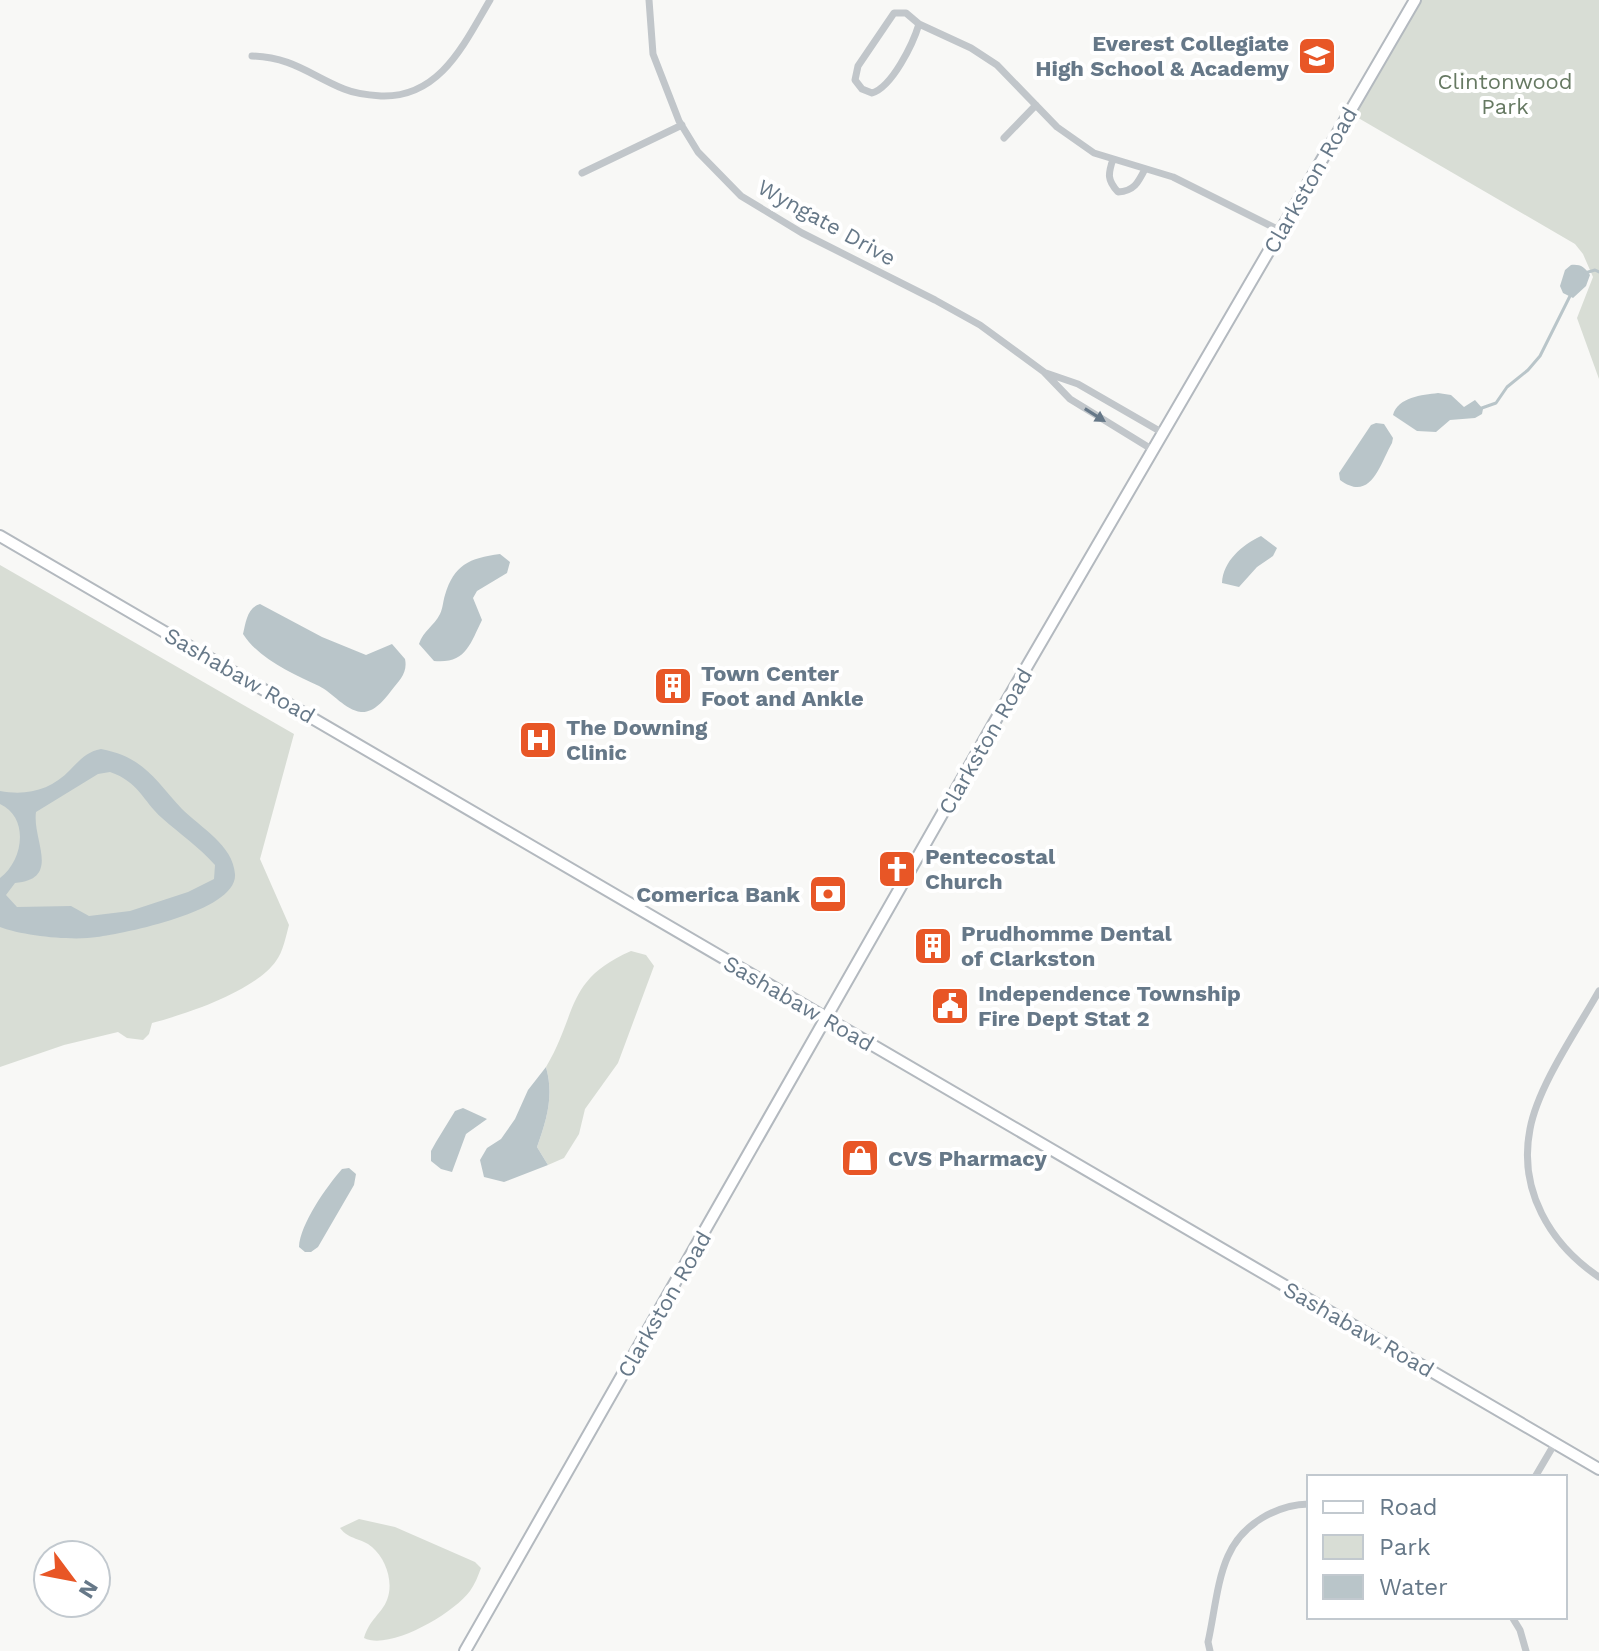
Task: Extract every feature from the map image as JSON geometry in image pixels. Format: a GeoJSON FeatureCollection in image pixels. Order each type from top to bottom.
{"type":"FeatureCollection","features":[{"type":"Feature","properties":{"kind":"main road","name":"Clarkston Road"},"geometry":{"type":"LineString","coordinates":[[465,1651],[826,1018],[1415,0]]}},
{"type":"Feature","properties":{"kind":"main road","name":"Sashabaw Road"},"geometry":{"type":"LineString","coordinates":[[0,536],[1599,1469]]}},
{"type":"Feature","properties":{"kind":"street"},"geometry":{"type":"LineString","coordinates":[[252,56],[290,61],[345,90],[365,95],[401,95],[432,82],[448,67],[490,0]]}},
{"type":"Feature","properties":{"kind":"street","name":"Wyngate Drive"},"geometry":{"type":"LineString","coordinates":[[649,0],[653,54],[682,125],[706,162],[755,206],[958,312],[1017,351],[1044,372],[1070,399],[1153,450]]}},
{"type":"Feature","properties":{"kind":"street"},"geometry":{"type":"LineString","coordinates":[[919,24],[914,39],[883,90],[872,93],[862,89],[855,80],[858,66],[894,13],[906,13],[919,24],[971,48],[997,65],[1057,127],[1094,153],[1173,177],[1281,231]]}},
{"type":"Feature","properties":{"kind":"street"},"geometry":{"type":"LineString","coordinates":[[1004,138],[1036,105]]}},
{"type":"Feature","properties":{"kind":"street"},"geometry":{"type":"LineString","coordinates":[[582,173],[682,125]]}},
{"type":"Feature","properties":{"kind":"street"},"geometry":{"type":"LineString","coordinates":[[1113,159],[1108,174],[1110,183],[1118,192],[1137,186],[1145,169]]}},
{"type":"Feature","properties":{"kind":"street","name":"Wyngate Drive"},"geometry":{"type":"LineString","coordinates":[[1044,372],[1078,384],[1163,433]]}},
{"type":"Feature","properties":{"kind":"street"},"geometry":{"type":"LineString","coordinates":[[1599,991],[1542,1092],[1530,1129],[1528,1153],[1534,1200],[1544,1221],[1570,1254],[1599,1277]]}},
{"type":"Feature","properties":{"kind":"street"},"geometry":{"type":"LineString","coordinates":[[1536,1475],[1555,1443]]}},
{"type":"Feature","properties":{"kind":"street"},"geometry":{"type":"LineString","coordinates":[[1210,1651],[1208,1642],[1228,1556],[1240,1537],[1266,1515],[1282,1508],[1307,1504]]}},
{"type":"Feature","properties":{"kind":"street"},"geometry":{"type":"LineString","coordinates":[[1513,1619],[1526,1651]]}},
{"type":"Feature","properties":{"kind":"green space","name":"Clintonwood Park"},"geometry":{"type":"Polygon","coordinates":[[[1413,0],[1599,0],[1599,379],[1577,318],[1593,277],[1575,244],[1348,112],[1413,0]]]}},
{"type":"Feature","properties":{"kind":"green space"},"geometry":{"type":"Polygon","coordinates":[[[0,565],[294,734],[260,859],[289,925],[276,961],[253,982],[237,991],[183,1014],[152,1023],[149,1034],[143,1040],[127,1038],[118,1032],[64,1045],[0,1067],[0,565]]]}},
{"type":"Feature","properties":{"kind":"green space"},"geometry":{"type":"Polygon","coordinates":[[[631,951],[646,955],[654,966],[618,1063],[585,1109],[579,1134],[564,1158],[548,1165],[537,1147],[548,1107],[546,1067],[584,986],[610,962],[631,951]]]}},
{"type":"Feature","properties":{"kind":"green space"},"geometry":{"type":"Polygon","coordinates":[[[359,1519],[395,1527],[475,1562],[481,1568],[472,1588],[450,1610],[420,1628],[389,1639],[375,1641],[364,1638],[385,1605],[390,1586],[385,1564],[377,1552],[340,1528],[359,1519]]]}},
{"type":"Feature","properties":{"kind":"water"},"geometry":{"type":"Polygon","coordinates":[[[1571,265],[1582,267],[1590,275],[1586,286],[1573,298],[1563,293],[1560,286],[1565,270],[1571,265]]]}},
{"type":"Feature","properties":{"kind":"water"},"geometry":{"type":"Polygon","coordinates":[[[1438,393],[1451,395],[1464,407],[1475,400],[1483,409],[1482,414],[1475,418],[1450,420],[1436,432],[1417,431],[1393,415],[1405,401],[1438,393]]]}},
{"type":"Feature","properties":{"kind":"water"},"geometry":{"type":"Polygon","coordinates":[[[1384,424],[1393,438],[1392,443],[1373,478],[1360,487],[1351,486],[1340,480],[1339,473],[1371,425],[1384,424]]]}},
{"type":"Feature","properties":{"kind":"water"},"geometry":{"type":"Polygon","coordinates":[[[1261,536],[1277,548],[1273,556],[1257,567],[1239,587],[1222,583],[1230,561],[1247,544],[1261,536]]]}},
{"type":"Feature","properties":{"kind":"water"},"geometry":{"type":"Polygon","coordinates":[[[500,554],[510,562],[507,573],[477,591],[473,598],[482,620],[466,651],[453,659],[434,661],[419,644],[440,614],[453,576],[471,561],[500,554]]]}},
{"type":"Feature","properties":{"kind":"water"},"geometry":{"type":"Polygon","coordinates":[[[260,604],[322,637],[366,655],[392,644],[405,659],[402,676],[374,708],[361,712],[350,708],[324,689],[277,665],[250,643],[243,634],[246,620],[252,609],[260,604]]]}},
{"type":"Feature","properties":{"kind":"water"},"geometry":{"type":"Polygon","coordinates":[[[96,750],[116,753],[148,771],[182,809],[215,838],[229,854],[233,864],[235,874],[231,887],[219,899],[178,918],[111,935],[62,938],[0,927],[0,878],[14,861],[20,840],[16,819],[0,804],[0,791],[20,793],[47,787],[96,750]],[[110,772],[98,774],[36,812],[41,866],[38,874],[15,883],[6,895],[17,907],[71,906],[89,916],[130,911],[188,892],[214,879],[215,865],[120,776],[110,772]]]}},
{"type":"Feature","properties":{"kind":"water"},"geometry":{"type":"Polygon","coordinates":[[[546,1067],[548,1107],[537,1147],[548,1165],[504,1182],[484,1177],[480,1160],[487,1148],[501,1139],[515,1119],[528,1090],[546,1067]]]}},
{"type":"Feature","properties":{"kind":"water"},"geometry":{"type":"Polygon","coordinates":[[[463,1108],[487,1119],[466,1134],[452,1172],[441,1169],[431,1161],[431,1151],[455,1111],[463,1108]]]}},
{"type":"Feature","properties":{"kind":"water"},"geometry":{"type":"Polygon","coordinates":[[[349,1168],[356,1174],[354,1185],[318,1247],[305,1252],[299,1247],[309,1217],[336,1176],[342,1169],[349,1168]]]}},
{"type":"Feature","properties":{"kind":"waterway"},"geometry":{"type":"LineString","coordinates":[[1585,273],[1599,272]]}},
{"type":"Feature","properties":{"kind":"waterway"},"geometry":{"type":"LineString","coordinates":[[1479,409],[1496,403],[1507,387],[1540,356],[1570,296]]}},
{"type":"Feature","properties":{"kind":"place","name":"Everest Collegiate High School & Academy"},"geometry":{"type":"Point","coordinates":[1317,56]}},
{"type":"Feature","properties":{"kind":"place","name":"Town Center Foot and Ankle"},"geometry":{"type":"Point","coordinates":[673,686]}},
{"type":"Feature","properties":{"kind":"place","name":"The Downing Clinic"},"geometry":{"type":"Point","coordinates":[538,740]}},
{"type":"Feature","properties":{"kind":"place","name":"Pentecostal Church"},"geometry":{"type":"Point","coordinates":[897,869]}},
{"type":"Feature","properties":{"kind":"place","name":"Comerica Bank"},"geometry":{"type":"Point","coordinates":[828,894]}},
{"type":"Feature","properties":{"kind":"place","name":"Prudhomme Dental of Clarkston"},"geometry":{"type":"Point","coordinates":[933,946]}},
{"type":"Feature","properties":{"kind":"place","name":"Independence Township Fire Dept Stat 2"},"geometry":{"type":"Point","coordinates":[950,1006]}},
{"type":"Feature","properties":{"kind":"place","name":"CVS Pharmacy"},"geometry":{"type":"Point","coordinates":[860,1158]}}]}
